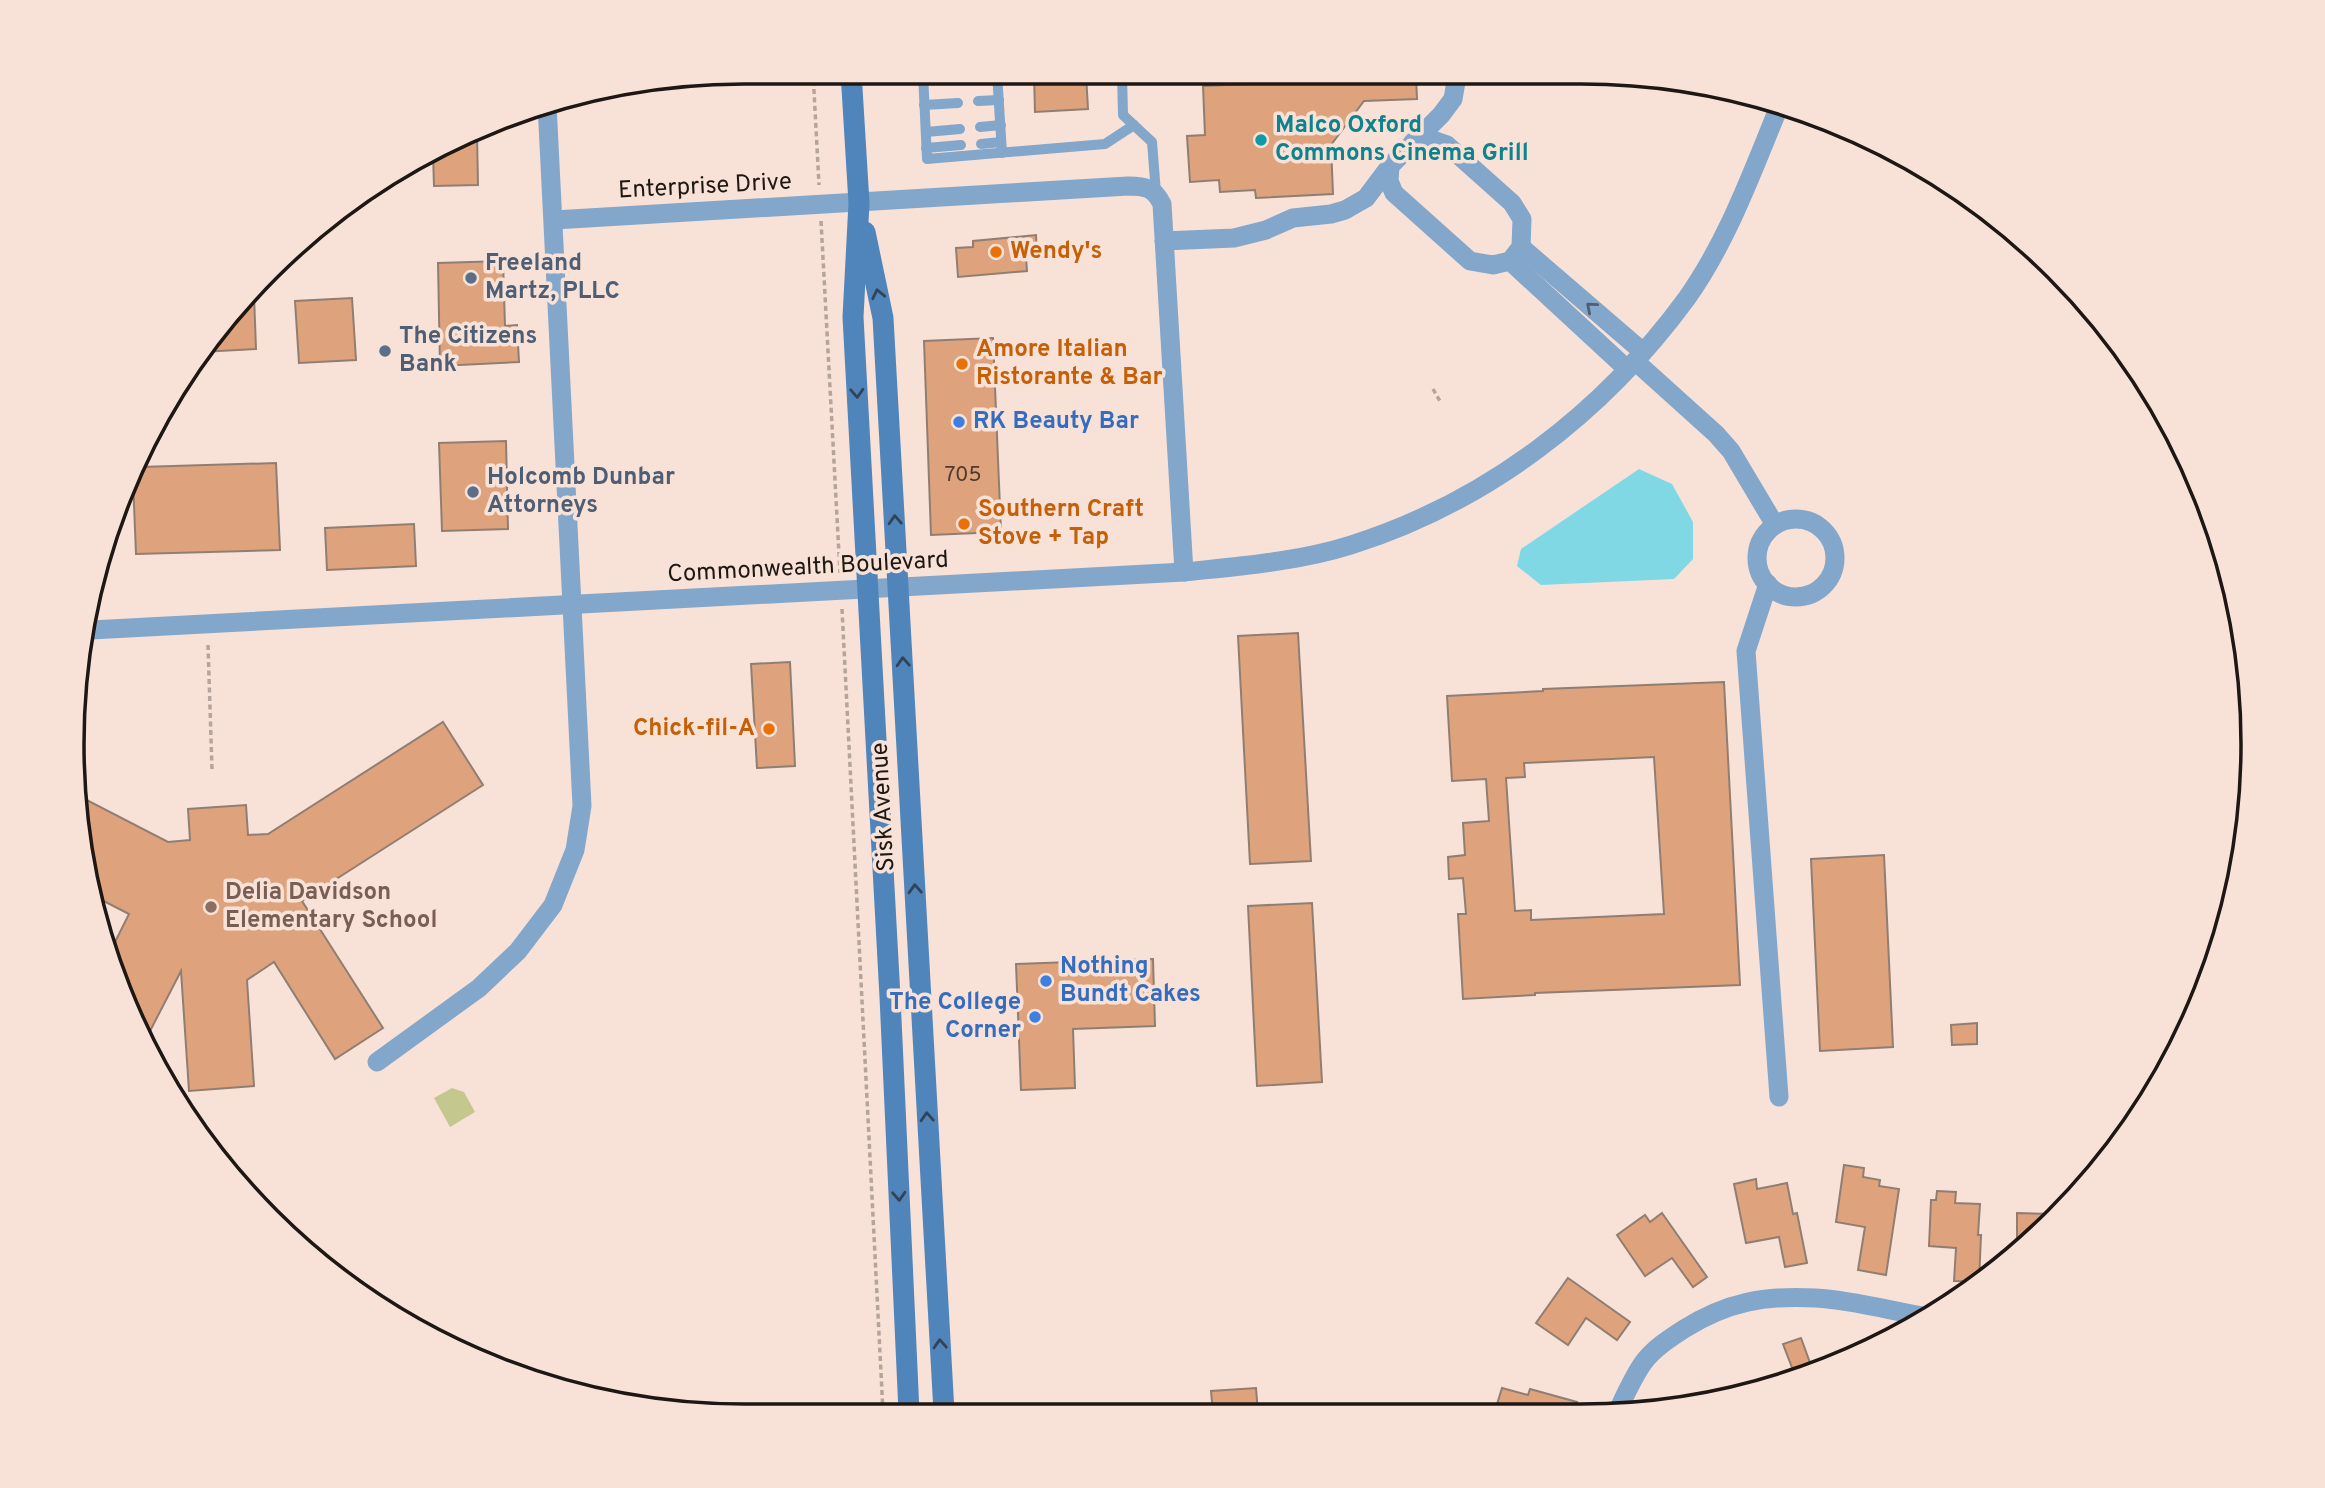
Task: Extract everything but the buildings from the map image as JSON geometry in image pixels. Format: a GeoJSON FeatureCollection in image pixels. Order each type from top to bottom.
{"type":"FeatureCollection","features":[{"type":"Feature","properties":{"kind":"street","name":"Sisk Avenue"},"geometry":{"type":"LineString","coordinates":[[852,84],[859,203],[853,317],[890,997],[909,1404]]}},
{"type":"Feature","properties":{"kind":"street"},"geometry":{"type":"LineString","coordinates":[[1164,241],[1234,238],[1266,230],[1293,218],[1345,210],[1366,198],[1390,166],[1441,115],[1452,99],[1455,84]]}},
{"type":"Feature","properties":{"kind":"street"},"geometry":{"type":"LineString","coordinates":[[377,1062],[479,988],[518,951],[553,905],[575,850],[582,806],[548,114]]}},
{"type":"Feature","properties":{"kind":"street","name":"Commonwealth Boulevard"},"geometry":{"type":"LineString","coordinates":[[95,630],[1184,572],[1280,561],[1350,545],[1415,520],[1476,490],[1534,454],[1581,416],[1635,361],[1687,296],[1725,233],[1776,114]]}},
{"type":"Feature","properties":{"kind":"street"},"geometry":{"type":"LineString","coordinates":[[1413,142],[1427,138],[1447,145],[1513,203],[1522,219],[1516,254]]}},
{"type":"Feature","properties":{"kind":"street"},"geometry":{"type":"LineString","coordinates":[[1390,166],[1389,181],[1394,194],[1470,261],[1493,265],[1516,254]]}},
{"type":"Feature","properties":{"kind":"street","name":"Enterprise Drive"},"geometry":{"type":"LineString","coordinates":[[554,220],[1128,186],[1142,186],[1156,193]]}},
{"type":"Feature","properties":{"kind":"street"},"geometry":{"type":"LineString","coordinates":[[1156,193],[1162,204],[1184,572]]}},
{"type":"Feature","properties":{"kind":"street","name":"Sisk Avenue"},"geometry":{"type":"LineString","coordinates":[[859,203],[883,318],[944,1404]]}},
{"type":"Feature","properties":{"kind":"street"},"geometry":{"type":"LineString","coordinates":[[1516,254],[1716,433],[1731,451],[1775,525]]}},
{"type":"Feature","properties":{"kind":"street"},"geometry":{"type":"LineString","coordinates":[[1801,519],[1812,522],[1830,538],[1835,561],[1826,583],[1817,590],[1804,596],[1791,596],[1778,592],[1768,584],[1760,573],[1757,560],[1759,546],[1765,534],[1775,525],[1787,520],[1801,519]]}},
{"type":"Feature","properties":{"kind":"street"},"geometry":{"type":"LineString","coordinates":[[1768,584],[1746,651],[1779,1097]]}},
{"type":"Feature","properties":{"kind":"street"},"geometry":{"type":"LineString","coordinates":[[1621,1403],[1644,1362],[1670,1338],[1710,1312],[1744,1302],[1772,1298],[1819,1298],[1913,1315]]}},
{"type":"Feature","properties":{"kind":"lane"},"geometry":{"type":"LineString","coordinates":[[924,84],[927,159],[1105,145],[1134,125]]}},
{"type":"Feature","properties":{"kind":"lane"},"geometry":{"type":"LineString","coordinates":[[998,84],[1002,153]]}},
{"type":"Feature","properties":{"kind":"lane"},"geometry":{"type":"LineString","coordinates":[[1122,84],[1123,115],[1152,142],[1156,193]]}},
{"type":"Feature","properties":{"kind":"lane"},"geometry":{"type":"LineString","coordinates":[[978,101],[999,100]]}},
{"type":"Feature","properties":{"kind":"lane"},"geometry":{"type":"LineString","coordinates":[[925,106],[958,103]]}},
{"type":"Feature","properties":{"kind":"lane"},"geometry":{"type":"LineString","coordinates":[[980,127],[1000,125]]}},
{"type":"Feature","properties":{"kind":"lane"},"geometry":{"type":"LineString","coordinates":[[926,132],[960,129]]}},
{"type":"Feature","properties":{"kind":"lane"},"geometry":{"type":"LineString","coordinates":[[981,144],[1001,142]]}},
{"type":"Feature","properties":{"kind":"lane"},"geometry":{"type":"LineString","coordinates":[[926,148],[961,145]]}},
{"type":"Feature","properties":{"kind":"path"},"geometry":{"type":"LineString","coordinates":[[814,84],[883,1404]]}},
{"type":"Feature","properties":{"kind":"path"},"geometry":{"type":"LineString","coordinates":[[1433,389],[1441,403]]}},
{"type":"Feature","properties":{"kind":"path"},"geometry":{"type":"LineString","coordinates":[[208,645],[212,769]]}},
{"type":"Feature","properties":{"kind":"green space"},"geometry":{"type":"Polygon","coordinates":[[[452,1088],[464,1092],[475,1112],[450,1127],[434,1098],[452,1088]]]}},
{"type":"Feature","properties":{"kind":"water"},"geometry":{"type":"Polygon","coordinates":[[[1639,469],[1672,484],[1693,522],[1693,559],[1674,579],[1541,585],[1517,566],[1521,549],[1639,469]]]}},
{"type":"Feature","properties":{"kind":"place","name":"Malco Oxford Commons Cinema Grill"},"geometry":{"type":"Point","coordinates":[1261,140]}},
{"type":"Feature","properties":{"kind":"place","name":"Wendy's"},"geometry":{"type":"Point","coordinates":[996,252]}},
{"type":"Feature","properties":{"kind":"place","name":"Freeland Martz, PLLC"},"geometry":{"type":"Point","coordinates":[471,278]}},
{"type":"Feature","properties":{"kind":"place","name":"The Citizens Bank"},"geometry":{"type":"Point","coordinates":[385,351]}},
{"type":"Feature","properties":{"kind":"place","name":"Amore Italian Ristorante & Bar"},"geometry":{"type":"Point","coordinates":[962,364]}},
{"type":"Feature","properties":{"kind":"place","name":"RK Beauty Bar"},"geometry":{"type":"Point","coordinates":[959,422]}},
{"type":"Feature","properties":{"kind":"place","name":"Holcomb Dunbar Attorneys"},"geometry":{"type":"Point","coordinates":[473,492]}},
{"type":"Feature","properties":{"kind":"place","name":"Southern Craft Stove + Tap"},"geometry":{"type":"Point","coordinates":[964,524]}},
{"type":"Feature","properties":{"kind":"place","name":"Chick-fil-A"},"geometry":{"type":"Point","coordinates":[769,729]}},
{"type":"Feature","properties":{"kind":"place","name":"Delia Davidson Elementary School"},"geometry":{"type":"Point","coordinates":[211,907]}},
{"type":"Feature","properties":{"kind":"place","name":"Nothing Bundt Cakes"},"geometry":{"type":"Point","coordinates":[1046,981]}},
{"type":"Feature","properties":{"kind":"place","name":"The College Corner"},"geometry":{"type":"Point","coordinates":[1035,1017]}}]}
